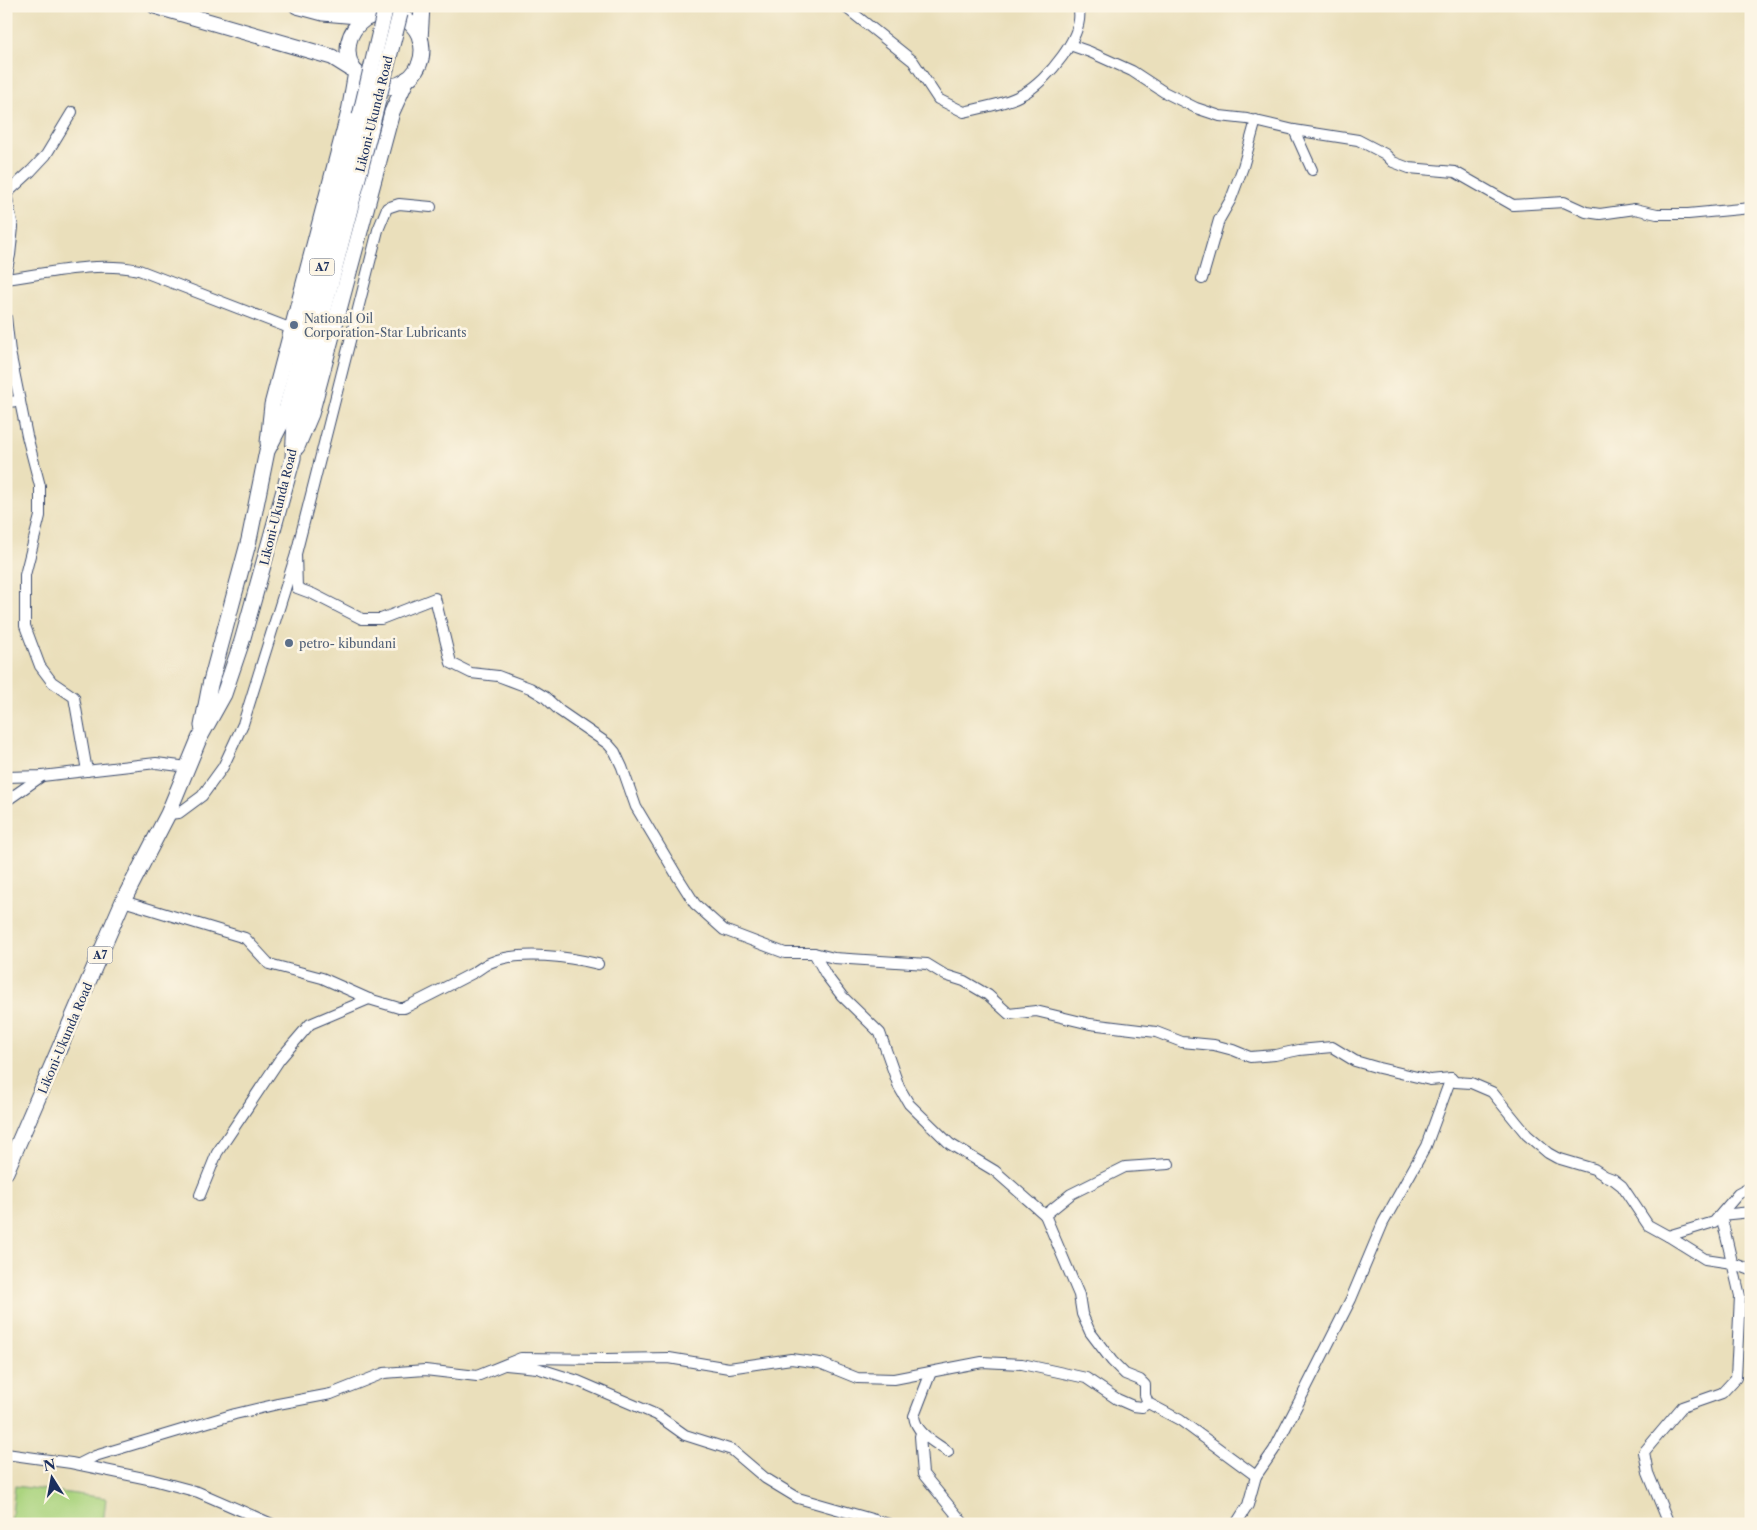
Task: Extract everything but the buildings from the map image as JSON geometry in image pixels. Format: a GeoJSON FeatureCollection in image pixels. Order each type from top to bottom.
{"type":"FeatureCollection","features":[{"type":"Feature","properties":{"kind":"highway"},"geometry":{"type":"LineString","coordinates":[[155,6],[332,57],[356,72],[366,82],[380,86],[394,85],[407,79]]}},
{"type":"Feature","properties":{"kind":"highway"},"geometry":{"type":"LineString","coordinates":[[293,458],[311,414],[392,112],[407,79],[420,62],[422,48],[418,34],[409,22],[397,16],[371,12],[323,13],[297,6]]}},
{"type":"Feature","properties":{"kind":"highway","name":"Likoni-Ukunda Road"},"geometry":{"type":"LineString","coordinates":[[6,1172],[123,901],[168,814],[199,739],[224,694],[242,642],[293,458],[290,420],[387,6]]}},
{"type":"Feature","properties":{"kind":"highway","name":"Likoni-Ukunda Road"},"geometry":{"type":"LineString","coordinates":[[199,739],[210,685],[249,540],[267,451],[290,420],[402,6]]}},
{"type":"Feature","properties":{"kind":"highway"},"geometry":{"type":"LineString","coordinates":[[420,40],[422,6]]}},
{"type":"Feature","properties":{"kind":"highway"},"geometry":{"type":"LineString","coordinates":[[267,451],[272,405],[349,112],[356,72],[349,60],[348,45],[357,26],[371,12]]}},
{"type":"Feature","properties":{"kind":"street"},"geometry":{"type":"LineString","coordinates":[[844,6],[913,61],[938,99],[964,112],[1006,102],[1035,86],[1070,45],[1079,23],[1078,6]]}},
{"type":"Feature","properties":{"kind":"street"},"geometry":{"type":"LineString","coordinates":[[1070,45],[1132,71],[1164,92],[1196,108],[1220,116],[1256,120],[1294,130],[1358,140],[1385,154],[1393,162],[1409,168],[1456,172],[1513,205],[1564,202],[1586,212],[1600,214],[1635,209],[1657,214],[1672,214],[1751,208]]}},
{"type":"Feature","properties":{"kind":"street"},"geometry":{"type":"LineString","coordinates":[[6,272],[13,227],[6,194],[46,155],[72,112]]}},
{"type":"Feature","properties":{"kind":"street"},"geometry":{"type":"LineString","coordinates":[[1202,279],[1218,220],[1231,199],[1244,167],[1256,120]]}},
{"type":"Feature","properties":{"kind":"street"},"geometry":{"type":"LineString","coordinates":[[1294,130],[1312,170]]}},
{"type":"Feature","properties":{"kind":"street"},"geometry":{"type":"LineString","coordinates":[[168,814],[179,813],[202,796],[222,767],[244,724],[296,554],[378,230],[386,208],[399,204],[431,207]]}},
{"type":"Feature","properties":{"kind":"street"},"geometry":{"type":"LineString","coordinates":[[6,279],[84,268],[122,267],[139,270],[292,329]]}},
{"type":"Feature","properties":{"kind":"street"},"geometry":{"type":"LineString","coordinates":[[6,317],[10,352],[40,486],[40,516],[25,575],[26,626],[40,666],[52,682],[74,697],[87,771]]}},
{"type":"Feature","properties":{"kind":"street"},"geometry":{"type":"LineString","coordinates":[[6,402],[20,401]]}},
{"type":"Feature","properties":{"kind":"street"},"geometry":{"type":"LineString","coordinates":[[296,554],[297,588],[362,619],[380,619],[435,598],[451,663],[472,673],[498,676],[530,688],[608,744],[615,752],[622,767],[636,807],[695,904],[724,930],[785,953],[814,953],[834,958],[927,964],[945,975],[964,981],[988,995],[1009,1014],[1036,1011],[1060,1015],[1090,1024],[1156,1032],[1182,1042],[1214,1045],[1250,1057],[1332,1047],[1355,1061],[1379,1068],[1430,1080],[1451,1078],[1455,1082],[1471,1082],[1492,1092],[1527,1135],[1548,1153],[1594,1169],[1622,1186],[1648,1225],[1705,1259],[1732,1263],[1751,1270]]}},
{"type":"Feature","properties":{"kind":"street"},"geometry":{"type":"LineString","coordinates":[[6,777],[42,776],[156,763],[188,767]]}},
{"type":"Feature","properties":{"kind":"street"},"geometry":{"type":"LineString","coordinates":[[6,801],[42,776]]}},
{"type":"Feature","properties":{"kind":"street"},"geometry":{"type":"LineString","coordinates":[[123,901],[245,938],[269,964],[322,978],[369,999],[404,1008],[491,962],[499,960],[530,956],[574,958],[598,964]]}},
{"type":"Feature","properties":{"kind":"street"},"geometry":{"type":"LineString","coordinates":[[814,953],[826,975],[842,996],[880,1032],[899,1087],[910,1104],[950,1144],[995,1171],[1045,1215],[1079,1294],[1082,1314],[1090,1332],[1112,1361],[1126,1374],[1140,1380],[1145,1385],[1145,1395],[1148,1403],[1180,1420],[1256,1476]]}},
{"type":"Feature","properties":{"kind":"street"},"geometry":{"type":"LineString","coordinates":[[200,1195],[217,1154],[280,1059],[310,1024],[369,999]]}},
{"type":"Feature","properties":{"kind":"street"},"geometry":{"type":"LineString","coordinates":[[1236,1524],[1248,1505],[1256,1476],[1274,1450],[1351,1299],[1383,1222],[1426,1146],[1451,1078]]}},
{"type":"Feature","properties":{"kind":"street"},"geometry":{"type":"LineString","coordinates":[[1045,1215],[1071,1194],[1125,1167],[1169,1164]]}},
{"type":"Feature","properties":{"kind":"street"},"geometry":{"type":"LineString","coordinates":[[1668,1236],[1714,1222],[1738,1194],[1751,1187]]}},
{"type":"Feature","properties":{"kind":"street"},"geometry":{"type":"LineString","coordinates":[[1721,1215],[1751,1212]]}},
{"type":"Feature","properties":{"kind":"street"},"geometry":{"type":"LineString","coordinates":[[1669,1524],[1648,1473],[1644,1452],[1682,1407],[1722,1393],[1736,1378],[1740,1296],[1721,1215]]}},
{"type":"Feature","properties":{"kind":"street"},"geometry":{"type":"LineString","coordinates":[[79,1464],[95,1456],[235,1414],[331,1394],[384,1373],[426,1370],[477,1376],[521,1358],[669,1358],[729,1368],[791,1359],[820,1363],[856,1378],[894,1379],[982,1362],[1022,1364],[1086,1378],[1118,1399],[1134,1406],[1142,1407],[1148,1403]]}},
{"type":"Feature","properties":{"kind":"street"},"geometry":{"type":"LineString","coordinates":[[505,1364],[537,1368],[578,1381],[657,1415],[685,1435],[732,1450],[765,1478],[798,1498],[888,1524]]}},
{"type":"Feature","properties":{"kind":"street"},"geometry":{"type":"LineString","coordinates":[[931,1372],[914,1416],[915,1423],[923,1434],[948,1452]]}},
{"type":"Feature","properties":{"kind":"street"},"geometry":{"type":"LineString","coordinates":[[923,1434],[920,1436],[923,1474],[964,1524]]}},
{"type":"Feature","properties":{"kind":"street"},"geometry":{"type":"LineString","coordinates":[[6,1454],[79,1464],[198,1492],[272,1524]]}},
{"type":"Feature","properties":{"kind":"green space"},"geometry":{"type":"Polygon","coordinates":[[[15,1486],[106,1498],[103,1524],[11,1524],[15,1486]]]}},
{"type":"Feature","properties":{"kind":"place","name":"National Oil Corporation-Star Lubricants"},"geometry":{"type":"Point","coordinates":[294,325]}},
{"type":"Feature","properties":{"kind":"place","name":"petro- kibundani"},"geometry":{"type":"Point","coordinates":[289,643]}}]}
